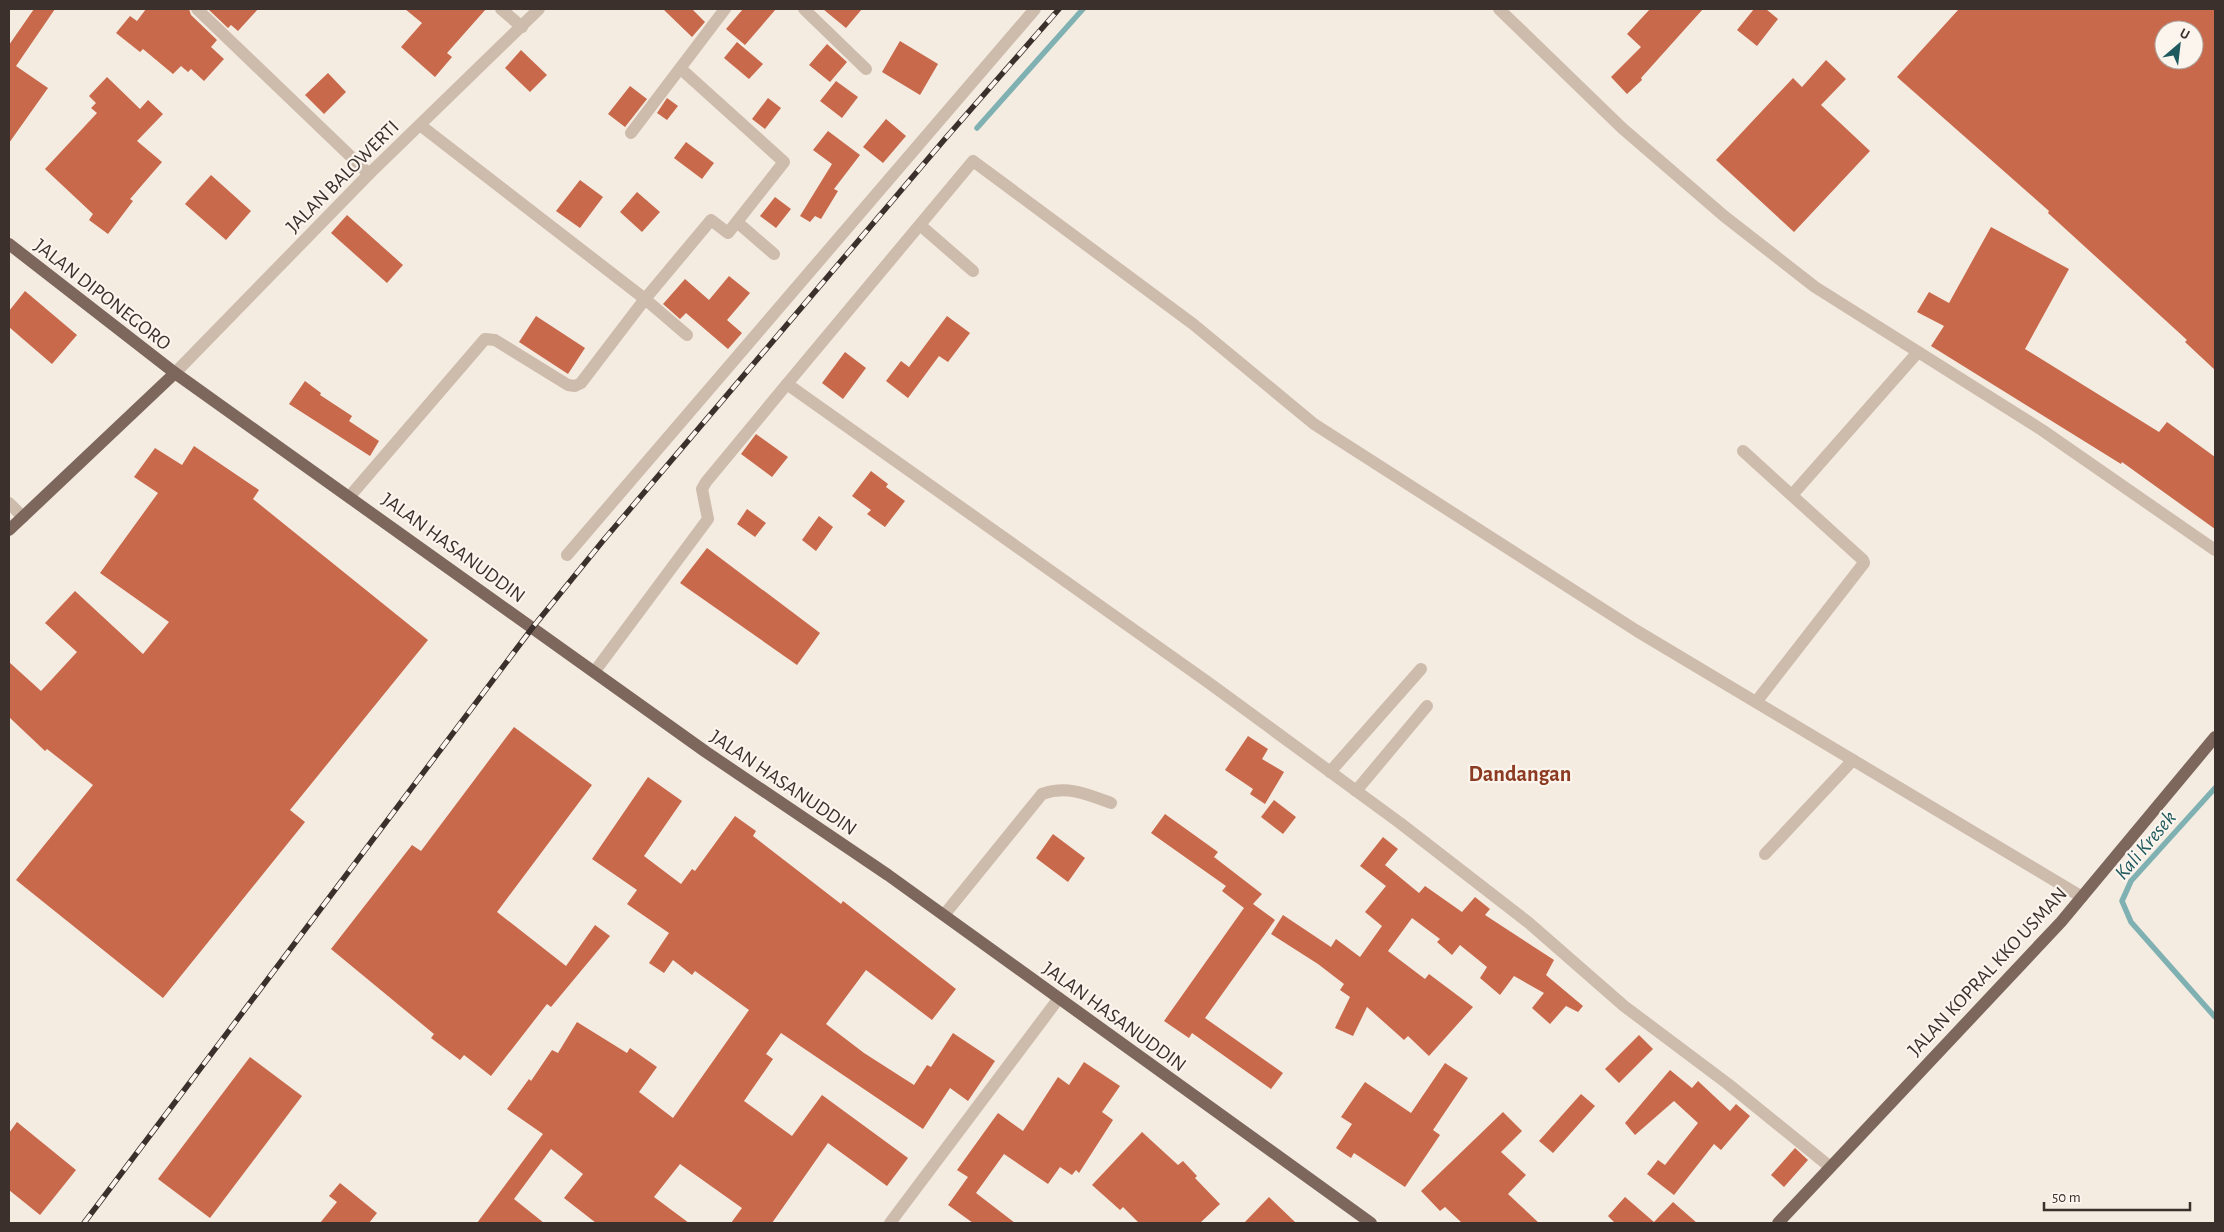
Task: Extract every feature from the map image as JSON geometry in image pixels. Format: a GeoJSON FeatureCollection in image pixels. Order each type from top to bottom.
{"type":"FeatureCollection","features":[{"type":"Feature","properties":{"kind":"main road","name":"JALAN DIPONEGORO"},"geometry":{"type":"LineString","coordinates":[[9,244],[175,373]]}},
{"type":"Feature","properties":{"kind":"main road","name":"JALAN HASANUDDIN"},"geometry":{"type":"LineString","coordinates":[[175,373],[350,496],[706,752],[944,915],[1371,1223]]}},
{"type":"Feature","properties":{"kind":"main road"},"geometry":{"type":"LineString","coordinates":[[9,530],[175,373]]}},
{"type":"Feature","properties":{"kind":"main road","name":"JALAN KOPRAL KKO USMAN"},"geometry":{"type":"LineString","coordinates":[[1778,1223],[1829,1166],[2082,898],[2215,737]]}},
{"type":"Feature","properties":{"kind":"street"},"geometry":{"type":"LineString","coordinates":[[197,9],[369,174]]}},
{"type":"Feature","properties":{"kind":"street"},"geometry":{"type":"LineString","coordinates":[[501,9],[522,27]]}},
{"type":"Feature","properties":{"kind":"street","name":"JALAN BALOWERTI"},"geometry":{"type":"LineString","coordinates":[[175,373],[369,174],[539,9]]}},
{"type":"Feature","properties":{"kind":"street"},"geometry":{"type":"LineString","coordinates":[[631,133],[725,9]]}},
{"type":"Feature","properties":{"kind":"street"},"geometry":{"type":"LineString","coordinates":[[804,9],[866,69]]}},
{"type":"Feature","properties":{"kind":"street"},"geometry":{"type":"LineString","coordinates":[[567,555],[1035,9]]}},
{"type":"Feature","properties":{"kind":"street"},"geometry":{"type":"LineString","coordinates":[[1499,9],[1622,128],[1724,216],[1815,287],[2042,430],[2215,550]]}},
{"type":"Feature","properties":{"kind":"street"},"geometry":{"type":"LineString","coordinates":[[350,496],[485,339],[495,340],[568,384],[575,386],[581,383],[645,298],[711,220],[728,233],[784,162],[681,69]]}},
{"type":"Feature","properties":{"kind":"street"},"geometry":{"type":"LineString","coordinates":[[420,125],[645,298],[687,334]]}},
{"type":"Feature","properties":{"kind":"street"},"geometry":{"type":"LineString","coordinates":[[595,671],[708,519],[702,489],[706,482],[974,161],[1193,324],[1314,424],[1621,620],[2082,898]]}},
{"type":"Feature","properties":{"kind":"street"},"geometry":{"type":"LineString","coordinates":[[737,222],[774,254]]}},
{"type":"Feature","properties":{"kind":"street"},"geometry":{"type":"LineString","coordinates":[[920,225],[974,270]]}},
{"type":"Feature","properties":{"kind":"street"},"geometry":{"type":"LineString","coordinates":[[1792,495],[1918,352]]}},
{"type":"Feature","properties":{"kind":"street"},"geometry":{"type":"LineString","coordinates":[[786,384],[1209,683],[1356,790],[1529,923],[1624,1006],[1728,1084],[1829,1166]]}},
{"type":"Feature","properties":{"kind":"street"},"geometry":{"type":"LineString","coordinates":[[1743,451],[1863,560],[1864,563],[1756,702]]}},
{"type":"Feature","properties":{"kind":"street"},"geometry":{"type":"LineString","coordinates":[[9,503],[23,516]]}},
{"type":"Feature","properties":{"kind":"street"},"geometry":{"type":"LineString","coordinates":[[1330,772],[1421,669]]}},
{"type":"Feature","properties":{"kind":"street"},"geometry":{"type":"LineString","coordinates":[[1356,790],[1427,706]]}},
{"type":"Feature","properties":{"kind":"street"},"geometry":{"type":"LineString","coordinates":[[1765,854],[1853,760]]}},
{"type":"Feature","properties":{"kind":"street"},"geometry":{"type":"LineString","coordinates":[[944,915],[1042,794],[1052,790],[1073,790],[1111,803]]}},
{"type":"Feature","properties":{"kind":"street"},"geometry":{"type":"LineString","coordinates":[[890,1223],[1059,998]]}},
{"type":"Feature","properties":{"kind":"building"},"geometry":{"type":"Polygon","coordinates":[[[34,9],[55,9],[16,66],[48,88],[9,143],[9,45],[34,9]]]}},
{"type":"Feature","properties":{"kind":"building"},"geometry":{"type":"Polygon","coordinates":[[[146,9],[189,9],[191,15],[217,40],[211,47],[224,59],[204,81],[191,69],[188,72],[181,66],[173,74],[143,49],[140,52],[116,33],[130,16],[137,21],[146,9]]]}},
{"type":"Feature","properties":{"kind":"building"},"geometry":{"type":"Polygon","coordinates":[[[208,9],[258,9],[238,31],[231,25],[228,28],[208,9]]]}},
{"type":"Feature","properties":{"kind":"building"},"geometry":{"type":"Polygon","coordinates":[[[405,9],[486,9],[447,53],[452,57],[435,77],[401,47],[422,23],[405,9]]]}},
{"type":"Feature","properties":{"kind":"building"},"geometry":{"type":"Polygon","coordinates":[[[663,9],[692,9],[705,22],[692,37],[663,9]]]}},
{"type":"Feature","properties":{"kind":"building"},"geometry":{"type":"Polygon","coordinates":[[[743,9],[776,9],[745,45],[726,29],[743,9]]]}},
{"type":"Feature","properties":{"kind":"building"},"geometry":{"type":"Polygon","coordinates":[[[823,9],[862,9],[846,28],[823,9]]]}},
{"type":"Feature","properties":{"kind":"building"},"geometry":{"type":"Polygon","coordinates":[[[1650,9],[1703,9],[1641,78],[1642,80],[1627,94],[1611,77],[1641,47],[1627,34],[1650,9]]]}},
{"type":"Feature","properties":{"kind":"building"},"geometry":{"type":"Polygon","coordinates":[[[1754,9],[1766,9],[1778,19],[1757,46],[1737,30],[1754,9]]]}},
{"type":"Feature","properties":{"kind":"building"},"geometry":{"type":"Polygon","coordinates":[[[1959,9],[2215,9],[2215,370],[2185,342],[2187,340],[2048,213],[2049,211],[1897,77],[1959,9]]]}},
{"type":"Feature","properties":{"kind":"building"},"geometry":{"type":"Polygon","coordinates":[[[900,41],[938,64],[920,95],[882,72],[900,41]]]}},
{"type":"Feature","properties":{"kind":"building"},"geometry":{"type":"Polygon","coordinates":[[[737,42],[763,64],[749,79],[724,58],[737,42]]]}},
{"type":"Feature","properties":{"kind":"building"},"geometry":{"type":"Polygon","coordinates":[[[827,44],[847,62],[830,82],[809,65],[827,44]]]}},
{"type":"Feature","properties":{"kind":"building"},"geometry":{"type":"Polygon","coordinates":[[[521,50],[547,75],[530,92],[505,68],[521,50]]]}},
{"type":"Feature","properties":{"kind":"building"},"geometry":{"type":"Polygon","coordinates":[[[1826,60],[1846,79],[1821,105],[1870,151],[1794,232],[1716,160],[1793,78],[1802,87],[1826,60]]]}},
{"type":"Feature","properties":{"kind":"building"},"geometry":{"type":"Polygon","coordinates":[[[328,73],[346,92],[324,114],[305,95],[328,73]]]}},
{"type":"Feature","properties":{"kind":"building"},"geometry":{"type":"Polygon","coordinates":[[[107,77],[140,109],[148,100],[163,114],[137,141],[162,162],[130,199],[133,201],[108,234],[89,220],[93,214],[45,169],[97,113],[91,108],[96,103],[89,96],[107,77]]]}},
{"type":"Feature","properties":{"kind":"building"},"geometry":{"type":"Polygon","coordinates":[[[836,81],[858,97],[842,118],[820,101],[836,81]]]}},
{"type":"Feature","properties":{"kind":"building"},"geometry":{"type":"Polygon","coordinates":[[[630,86],[647,99],[625,127],[608,114],[630,86]]]}},
{"type":"Feature","properties":{"kind":"building"},"geometry":{"type":"Polygon","coordinates":[[[667,98],[678,106],[667,120],[657,113],[667,98]]]}},
{"type":"Feature","properties":{"kind":"building"},"geometry":{"type":"Polygon","coordinates":[[[768,98],[781,108],[765,129],[752,119],[768,98]]]}},
{"type":"Feature","properties":{"kind":"building"},"geometry":{"type":"Polygon","coordinates":[[[886,119],[906,136],[883,163],[863,147],[886,119]]]}},
{"type":"Feature","properties":{"kind":"building"},"geometry":{"type":"Polygon","coordinates":[[[828,131],[860,155],[834,189],[838,191],[821,219],[815,216],[810,222],[800,216],[832,164],[813,150],[828,131]]]}},
{"type":"Feature","properties":{"kind":"building"},"geometry":{"type":"Polygon","coordinates":[[[686,142],[714,163],[702,179],[674,158],[686,142]]]}},
{"type":"Feature","properties":{"kind":"building"},"geometry":{"type":"Polygon","coordinates":[[[211,175],[251,211],[226,240],[185,204],[211,175]]]}},
{"type":"Feature","properties":{"kind":"building"},"geometry":{"type":"Polygon","coordinates":[[[580,180],[603,197],[580,228],[556,211],[580,180]]]}},
{"type":"Feature","properties":{"kind":"building"},"geometry":{"type":"Polygon","coordinates":[[[637,192],[660,212],[642,232],[620,212],[637,192]]]}},
{"type":"Feature","properties":{"kind":"building"},"geometry":{"type":"Polygon","coordinates":[[[775,197],[791,209],[776,228],[760,216],[775,197]]]}},
{"type":"Feature","properties":{"kind":"building"},"geometry":{"type":"Polygon","coordinates":[[[347,215],[403,265],[387,283],[331,233],[347,215]]]}},
{"type":"Feature","properties":{"kind":"building"},"geometry":{"type":"Polygon","coordinates":[[[1991,227],[2069,269],[2025,349],[2159,432],[2167,422],[2215,457],[2215,529],[2122,462],[2121,464],[1931,346],[1944,326],[1917,312],[1929,292],[1949,303],[1991,227]]]}},
{"type":"Feature","properties":{"kind":"building"},"geometry":{"type":"Polygon","coordinates":[[[729,276],[750,293],[727,320],[742,333],[728,349],[686,313],[680,319],[663,304],[685,279],[709,300],[729,276]]]}},
{"type":"Feature","properties":{"kind":"building"},"geometry":{"type":"Polygon","coordinates":[[[25,291],[77,335],[52,364],[9,327],[9,311],[25,291]]]}},
{"type":"Feature","properties":{"kind":"building"},"geometry":{"type":"Polygon","coordinates":[[[536,316],[585,348],[568,374],[519,342],[536,316]]]}},
{"type":"Feature","properties":{"kind":"building"},"geometry":{"type":"Polygon","coordinates":[[[947,316],[970,333],[948,362],[939,356],[908,398],[886,381],[901,361],[909,367],[947,316]]]}},
{"type":"Feature","properties":{"kind":"building"},"geometry":{"type":"Polygon","coordinates":[[[845,352],[866,368],[843,399],[822,383],[845,352]]]}},
{"type":"Feature","properties":{"kind":"building"},"geometry":{"type":"Polygon","coordinates":[[[305,381],[321,393],[320,395],[352,416],[349,421],[379,441],[370,456],[289,404],[305,381]]]}},
{"type":"Feature","properties":{"kind":"building"},"geometry":{"type":"Polygon","coordinates":[[[756,434],[788,457],[772,477],[741,454],[756,434]]]}},
{"type":"Feature","properties":{"kind":"building"},"geometry":{"type":"Polygon","coordinates":[[[194,446],[259,490],[253,499],[428,640],[290,810],[305,822],[163,998],[16,880],[93,785],[47,749],[45,751],[9,717],[9,662],[41,691],[77,652],[45,623],[75,591],[143,654],[169,622],[100,573],[158,493],[134,477],[155,448],[182,465],[194,446]]]}},
{"type":"Feature","properties":{"kind":"building"},"geometry":{"type":"Polygon","coordinates":[[[871,471],[888,484],[886,487],[905,501],[885,527],[867,514],[871,510],[852,496],[871,471]]]}},
{"type":"Feature","properties":{"kind":"building"},"geometry":{"type":"Polygon","coordinates":[[[747,509],[766,523],[755,537],[737,524],[747,509]]]}},
{"type":"Feature","properties":{"kind":"building"},"geometry":{"type":"Polygon","coordinates":[[[819,516],[833,527],[816,551],[802,540],[819,516]]]}},
{"type":"Feature","properties":{"kind":"building"},"geometry":{"type":"Polygon","coordinates":[[[707,548],[820,633],[797,665],[680,583],[707,548]]]}},
{"type":"Feature","properties":{"kind":"building"},"geometry":{"type":"Polygon","coordinates":[[[514,727],[592,785],[497,912],[566,966],[595,925],[610,936],[551,1007],[547,1004],[491,1076],[464,1055],[460,1060],[431,1038],[434,1034],[331,949],[412,845],[421,851],[514,727]]]}},
{"type":"Feature","properties":{"kind":"building"},"geometry":{"type":"Polygon","coordinates":[[[1248,736],[1268,749],[1262,759],[1284,772],[1265,804],[1250,794],[1253,789],[1225,770],[1248,736]]]}},
{"type":"Feature","properties":{"kind":"building"},"geometry":{"type":"Polygon","coordinates":[[[648,777],[682,801],[644,856],[681,884],[692,869],[695,871],[735,816],[756,831],[753,836],[841,904],[843,901],[956,989],[932,1020],[866,970],[826,1024],[864,1053],[914,1085],[927,1065],[931,1067],[953,1033],[995,1061],[968,1101],[950,1088],[923,1129],[781,1033],[766,1054],[773,1059],[744,1101],[792,1136],[822,1095],[908,1158],[887,1186],[828,1143],[772,1223],[731,1223],[742,1208],[680,1164],[654,1197],[689,1223],[596,1223],[564,1198],[583,1174],[551,1149],[514,1199],[544,1223],[477,1223],[543,1134],[507,1109],[529,1079],[531,1081],[552,1050],[558,1053],[577,1022],[627,1053],[630,1048],[657,1067],[639,1092],[673,1118],[749,1010],[695,971],[692,975],[673,960],[664,973],[649,963],[669,933],[627,904],[637,890],[592,859],[648,777]]]}},
{"type":"Feature","properties":{"kind":"building"},"geometry":{"type":"Polygon","coordinates":[[[1274,800],[1296,817],[1283,834],[1261,817],[1274,800]]]}},
{"type":"Feature","properties":{"kind":"building"},"geometry":{"type":"Polygon","coordinates":[[[1165,814],[1218,852],[1214,857],[1262,894],[1253,904],[1275,920],[1205,1018],[1283,1073],[1271,1089],[1192,1033],[1189,1038],[1164,1021],[1244,908],[1222,891],[1226,886],[1151,833],[1165,814]]]}},
{"type":"Feature","properties":{"kind":"building"},"geometry":{"type":"Polygon","coordinates":[[[1053,834],[1085,858],[1068,882],[1036,858],[1053,834]]]}},
{"type":"Feature","properties":{"kind":"building"},"geometry":{"type":"Polygon","coordinates":[[[1383,837],[1398,849],[1385,865],[1419,893],[1425,886],[1462,912],[1475,897],[1490,909],[1485,915],[1554,960],[1546,975],[1583,1006],[1578,1012],[1566,1006],[1550,1024],[1532,1008],[1544,993],[1514,976],[1500,995],[1480,978],[1487,967],[1460,945],[1452,955],[1437,942],[1440,939],[1412,918],[1388,951],[1425,979],[1429,974],[1473,1007],[1429,1056],[1408,1036],[1404,1040],[1367,1007],[1353,1036],[1335,1028],[1350,997],[1340,990],[1344,984],[1318,964],[1271,934],[1283,915],[1331,947],[1336,939],[1360,957],[1382,926],[1365,912],[1386,886],[1360,866],[1383,837]]]}},
{"type":"Feature","properties":{"kind":"building"},"geometry":{"type":"Polygon","coordinates":[[[1639,1035],[1653,1049],[1619,1083],[1605,1069],[1639,1035]]]}},
{"type":"Feature","properties":{"kind":"building"},"geometry":{"type":"Polygon","coordinates":[[[250,1057],[302,1096],[210,1218],[158,1179],[250,1057]]]}},
{"type":"Feature","properties":{"kind":"building"},"geometry":{"type":"Polygon","coordinates":[[[1084,1062],[1120,1086],[1102,1112],[1113,1120],[1079,1173],[1076,1170],[1072,1175],[1060,1167],[1048,1184],[1004,1154],[976,1193],[1015,1223],[973,1223],[948,1205],[968,1177],[957,1170],[998,1113],[1023,1131],[1058,1077],[1069,1085],[1084,1062]]]}},
{"type":"Feature","properties":{"kind":"building"},"geometry":{"type":"Polygon","coordinates":[[[1445,1063],[1468,1078],[1433,1130],[1440,1135],[1405,1187],[1354,1153],[1351,1158],[1336,1148],[1352,1124],[1341,1117],[1365,1082],[1411,1113],[1445,1063]]]}},
{"type":"Feature","properties":{"kind":"building"},"geometry":{"type":"Polygon","coordinates":[[[1670,1070],[1692,1088],[1698,1081],[1730,1111],[1736,1104],[1750,1116],[1721,1150],[1714,1144],[1674,1195],[1647,1174],[1658,1160],[1665,1165],[1698,1123],[1674,1101],[1635,1135],[1625,1123],[1670,1070]]]}},
{"type":"Feature","properties":{"kind":"building"},"geometry":{"type":"Polygon","coordinates":[[[1581,1094],[1595,1106],[1553,1153],[1539,1141],[1581,1094]]]}},
{"type":"Feature","properties":{"kind":"building"},"geometry":{"type":"Polygon","coordinates":[[[1503,1112],[1522,1131],[1501,1152],[1526,1175],[1508,1194],[1539,1223],[1462,1223],[1445,1207],[1440,1211],[1421,1191],[1503,1112]]]}},
{"type":"Feature","properties":{"kind":"building"},"geometry":{"type":"Polygon","coordinates":[[[17,1122],[76,1170],[40,1215],[9,1190],[9,1133],[17,1122]]]}},
{"type":"Feature","properties":{"kind":"building"},"geometry":{"type":"Polygon","coordinates":[[[1142,1132],[1178,1165],[1183,1161],[1197,1176],[1195,1178],[1220,1204],[1200,1223],[1139,1223],[1123,1207],[1120,1210],[1092,1185],[1142,1132]]]}},
{"type":"Feature","properties":{"kind":"building"},"geometry":{"type":"Polygon","coordinates":[[[1795,1148],[1808,1160],[1784,1187],[1771,1175],[1795,1148]]]}},
{"type":"Feature","properties":{"kind":"building"},"geometry":{"type":"Polygon","coordinates":[[[340,1183],[377,1213],[369,1223],[320,1223],[337,1202],[329,1196],[340,1183]]]}},
{"type":"Feature","properties":{"kind":"building"},"geometry":{"type":"Polygon","coordinates":[[[1269,1197],[1296,1223],[1244,1223],[1269,1197]]]}},
{"type":"Feature","properties":{"kind":"building"},"geometry":{"type":"Polygon","coordinates":[[[1625,1197],[1654,1222],[1673,1202],[1697,1223],[1615,1223],[1608,1216],[1625,1197]]]}},
{"type":"Feature","properties":{"kind":"waterway"},"geometry":{"type":"LineString","coordinates":[[977,128],[1083,9]]}},
{"type":"Feature","properties":{"kind":"waterway","name":"Kali Kresek"},"geometry":{"type":"LineString","coordinates":[[2215,788],[2131,881],[2122,901],[2131,922],[2215,1017]]}},
{"type":"Feature","properties":{"kind":"railway"},"geometry":{"type":"LineString","coordinates":[[84,1223],[533,627],[602,542],[944,140],[1059,9]]}},
{"type":"Feature","properties":{"kind":"district","name":"Dandangan"},"geometry":{"type":"Point","coordinates":[1520,773]}}]}
